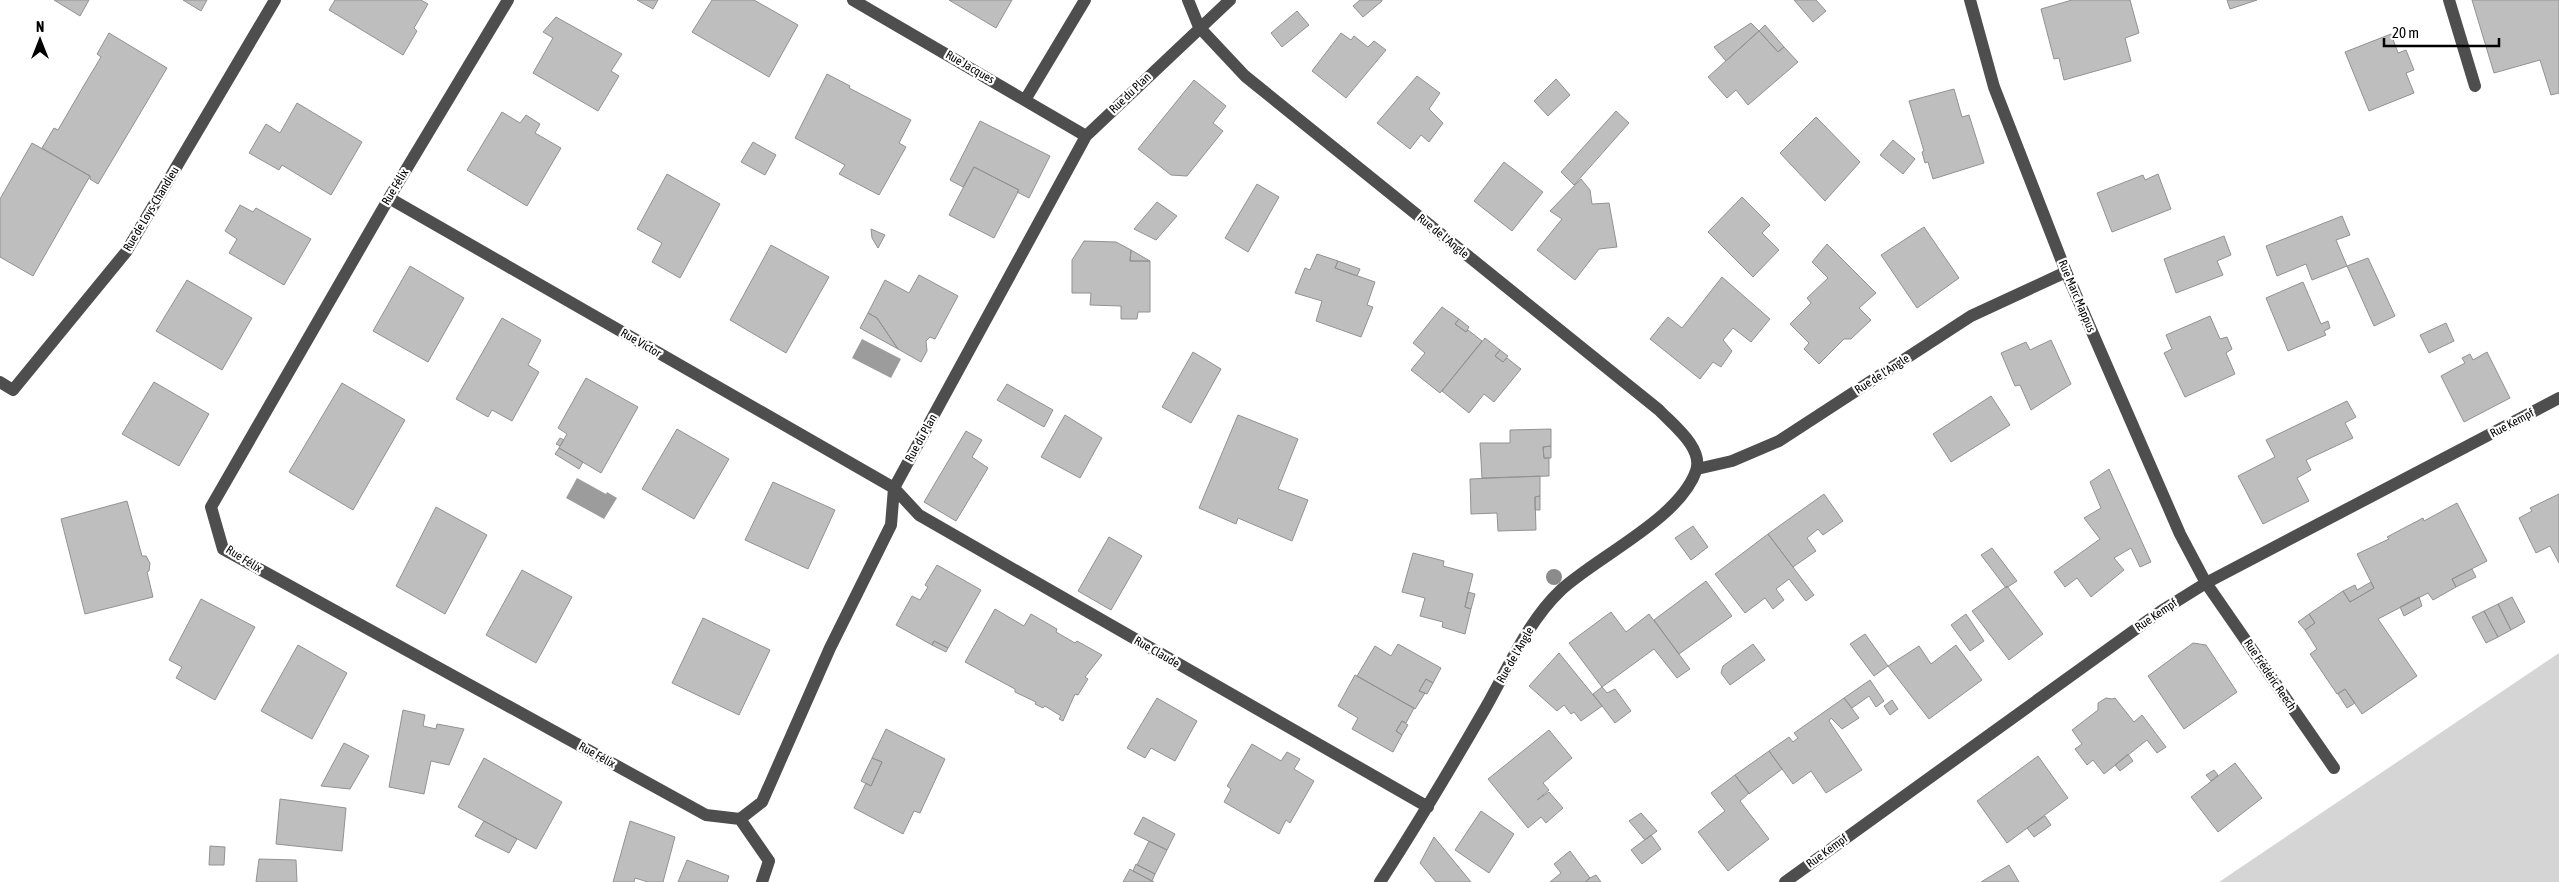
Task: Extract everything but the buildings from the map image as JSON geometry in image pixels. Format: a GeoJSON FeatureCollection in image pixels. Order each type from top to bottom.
{"type":"FeatureCollection","features":[{"type":"Feature","properties":{"kind":"street","name":"Rue de Loys-Chandieu"},"geometry":{"type":"LineString","coordinates":[[0,382],[13,390],[126,252],[275,0]]}},
{"type":"Feature","properties":{"kind":"street","name":"Rue Félix"},"geometry":{"type":"LineString","coordinates":[[508,0],[389,198],[211,506],[223,549],[706,815],[740,819]]}},
{"type":"Feature","properties":{"kind":"street","name":"Rue Jacques"},"geometry":{"type":"LineString","coordinates":[[853,0],[1086,136]]}},
{"type":"Feature","properties":{"kind":"street"},"geometry":{"type":"LineString","coordinates":[[1025,100],[1085,0]]}},
{"type":"Feature","properties":{"kind":"street","name":"Rue de l'Angle"},"geometry":{"type":"LineString","coordinates":[[1188,0],[1199,27],[1245,76],[1659,410],[1693,445],[1697,470],[1684,494],[1646,528],[1561,590],[1534,622],[1428,807],[1380,882]]}},
{"type":"Feature","properties":{"kind":"street","name":"Rue du Plan"},"geometry":{"type":"LineString","coordinates":[[740,819],[762,802],[830,648],[892,525],[894,488],[1086,136],[1199,27],[1230,0]]}},
{"type":"Feature","properties":{"kind":"street","name":"Rue Marc Mappus"},"geometry":{"type":"LineString","coordinates":[[1970,0],[1994,88],[2066,272],[2180,534],[2206,582]]}},
{"type":"Feature","properties":{"kind":"street"},"geometry":{"type":"LineString","coordinates":[[2449,0],[2475,86]]}},
{"type":"Feature","properties":{"kind":"street","name":"Rue Victor"},"geometry":{"type":"LineString","coordinates":[[389,198],[894,488]]}},
{"type":"Feature","properties":{"kind":"street","name":"Rue de l'Angle"},"geometry":{"type":"LineString","coordinates":[[1697,470],[1732,460],[1779,441],[1971,316],[2066,272]]}},
{"type":"Feature","properties":{"kind":"street","name":"Rue Kempf"},"geometry":{"type":"LineString","coordinates":[[1785,882],[2161,611],[2206,582],[2559,398]]}},
{"type":"Feature","properties":{"kind":"street","name":"Rue Claude"},"geometry":{"type":"LineString","coordinates":[[894,488],[919,516],[1428,807]]}},
{"type":"Feature","properties":{"kind":"street","name":"Rue Frédéric Reech"},"geometry":{"type":"LineString","coordinates":[[2206,582],[2334,768]]}},
{"type":"Feature","properties":{"kind":"street"},"geometry":{"type":"LineString","coordinates":[[740,819],[770,861],[762,882]]}},
{"type":"Feature","properties":{"kind":"shaded area"},"geometry":{"type":"Polygon","coordinates":[[[862,339],[901,359],[891,378],[852,358],[862,339]]]}},
{"type":"Feature","properties":{"kind":"shaded area"},"geometry":{"type":"Polygon","coordinates":[[[577,478],[617,498],[604,519],[566,498],[577,478]]]}},
{"type":"Feature","properties":{"kind":"shaded area"},"geometry":{"type":"Polygon","coordinates":[[[2559,653],[2559,882],[2219,882],[2559,653]]]}}]}
